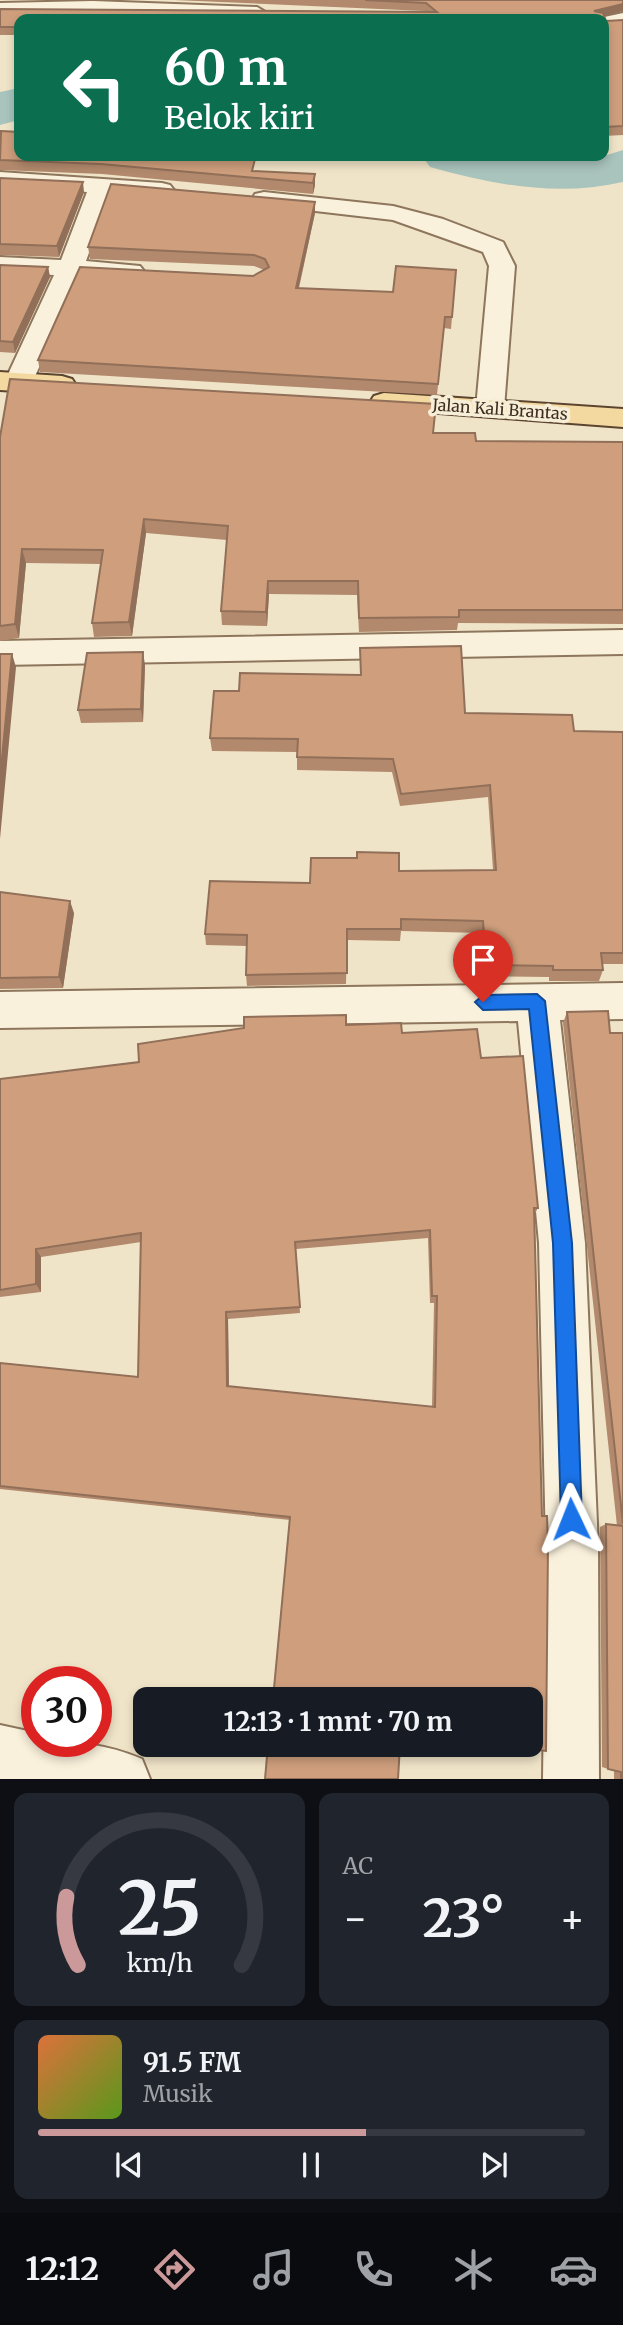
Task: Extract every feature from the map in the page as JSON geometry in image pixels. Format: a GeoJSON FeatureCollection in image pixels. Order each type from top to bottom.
{"type":"FeatureCollection","features":[{"type":"Feature","properties":{"kind":"main road"},"geometry":{"type":"LineString","coordinates":[[9,382],[88,386]]}},
{"type":"Feature","properties":{"kind":"main road","name":"Jalan Kali Brantas"},"geometry":{"type":"LineString","coordinates":[[351,400],[623,418]]}},
{"type":"Feature","properties":{"kind":"street"},"geometry":{"type":"LineString","coordinates":[[13,6],[281,14]]}},
{"type":"Feature","properties":{"kind":"street"},"geometry":{"type":"LineString","coordinates":[[0,179],[102,184],[180,192]]}},
{"type":"Feature","properties":{"kind":"street"},"geometry":{"type":"LineString","coordinates":[[9,382],[70,269],[102,184]]}},
{"type":"Feature","properties":{"kind":"street"},"geometry":{"type":"LineString","coordinates":[[245,197],[354,207],[434,224],[459,236],[494,247],[502,266],[490,408]]}},
{"type":"Feature","properties":{"kind":"street"},"geometry":{"type":"LineString","coordinates":[[0,265],[162,273]]}},
{"type":"Feature","properties":{"kind":"street"},"geometry":{"type":"LineString","coordinates":[[0,653],[623,642]]}},
{"type":"Feature","properties":{"kind":"street"},"geometry":{"type":"LineString","coordinates":[[0,1010],[623,1000]]}},
{"type":"Feature","properties":{"kind":"street"},"geometry":{"type":"LineString","coordinates":[[537,1001],[562,1243],[572,1547],[571,1779]]}},
{"type":"Feature","properties":{"kind":"street"},"geometry":{"type":"LineString","coordinates":[[0,1754],[122,1779]]}},
{"type":"Feature","properties":{"kind":"building"},"geometry":{"type":"Polygon","coordinates":[[[365,0],[623,0],[623,4],[594,11],[603,14],[14,14],[14,27],[0,27],[0,9],[437,12],[426,3],[365,0]]]}},
{"type":"Feature","properties":{"kind":"building"},"geometry":{"type":"Polygon","coordinates":[[[623,20],[623,126],[609,127],[609,21],[623,20]]]}},
{"type":"Feature","properties":{"kind":"building"},"geometry":{"type":"Polygon","coordinates":[[[1,131],[14,132],[14,161],[0,160],[1,131]]]}},
{"type":"Feature","properties":{"kind":"building"},"geometry":{"type":"Polygon","coordinates":[[[25,161],[254,161],[252,171],[315,174],[313,183],[101,164],[25,161]]]}},
{"type":"Feature","properties":{"kind":"building"},"geometry":{"type":"Polygon","coordinates":[[[0,178],[83,182],[57,246],[0,244],[0,178]]]}},
{"type":"Feature","properties":{"kind":"building"},"geometry":{"type":"Polygon","coordinates":[[[111,184],[315,202],[296,288],[393,292],[396,266],[456,270],[452,317],[445,317],[438,384],[38,360],[80,267],[253,276],[269,267],[265,259],[254,255],[88,247],[111,184]]]}},
{"type":"Feature","properties":{"kind":"building"},"geometry":{"type":"Polygon","coordinates":[[[0,265],[48,267],[13,342],[0,341],[0,265]]]}},
{"type":"Feature","properties":{"kind":"building"},"geometry":{"type":"Polygon","coordinates":[[[10,379],[436,404],[433,433],[475,433],[476,441],[623,442],[623,610],[459,610],[459,617],[359,618],[358,581],[268,581],[266,612],[221,611],[228,526],[144,519],[129,622],[92,623],[103,550],[22,549],[15,624],[0,626],[0,437],[10,379]]]}},
{"type":"Feature","properties":{"kind":"building"},"geometry":{"type":"Polygon","coordinates":[[[461,646],[465,713],[572,715],[574,731],[623,732],[623,953],[601,953],[603,970],[553,970],[553,966],[486,965],[483,921],[401,919],[401,929],[347,929],[347,973],[246,975],[247,935],[205,934],[210,881],[310,883],[311,858],[357,858],[357,852],[399,853],[399,871],[496,870],[490,785],[401,794],[393,759],[297,757],[298,739],[210,738],[214,691],[239,691],[240,673],[361,675],[360,648],[461,646]]]}},
{"type":"Feature","properties":{"kind":"building"},"geometry":{"type":"Polygon","coordinates":[[[143,652],[141,709],[78,710],[87,653],[143,652]]]}},
{"type":"Feature","properties":{"kind":"building"},"geometry":{"type":"Polygon","coordinates":[[[0,654],[12,654],[0,779],[0,654]]]}},
{"type":"Feature","properties":{"kind":"building"},"geometry":{"type":"Polygon","coordinates":[[[0,892],[70,901],[59,977],[0,978],[0,892]]]}},
{"type":"Feature","properties":{"kind":"building"},"geometry":{"type":"Polygon","coordinates":[[[608,1011],[610,1033],[623,1033],[623,1524],[567,1012],[608,1011]]]}},
{"type":"Feature","properties":{"kind":"building"},"geometry":{"type":"Polygon","coordinates":[[[346,1015],[346,1025],[401,1023],[402,1033],[477,1029],[481,1058],[523,1056],[538,1208],[534,1208],[542,1516],[547,1516],[548,1544],[546,1751],[543,1751],[543,1687],[274,1687],[290,1517],[0,1486],[0,1363],[138,1377],[141,1233],[36,1249],[36,1284],[0,1290],[0,1079],[139,1062],[138,1044],[244,1028],[244,1017],[346,1015]],[[430,1230],[295,1242],[300,1307],[226,1312],[227,1386],[435,1407],[437,1296],[432,1296],[430,1230]]]}},
{"type":"Feature","properties":{"kind":"building"},"geometry":{"type":"Polygon","coordinates":[[[606,1524],[623,1526],[623,1779],[621,1772],[608,1769],[606,1524]]]}},
{"type":"Feature","properties":{"kind":"building"},"geometry":{"type":"Polygon","coordinates":[[[267,1757],[399,1757],[398,1779],[265,1779],[267,1757]]]}},
{"type":"Feature","properties":{"kind":"waterway"},"geometry":{"type":"LineString","coordinates":[[0,109],[14,105]]}},
{"type":"Feature","properties":{"kind":"waterway"},"geometry":{"type":"LineString","coordinates":[[466,161],[513,170],[558,174],[602,171],[623,166]]}},
{"type":"Feature","properties":{"kind":"route"},"geometry":{"type":"LineString","coordinates":[[483,1002],[537,1001],[562,1243],[571,1519]]}}]}
